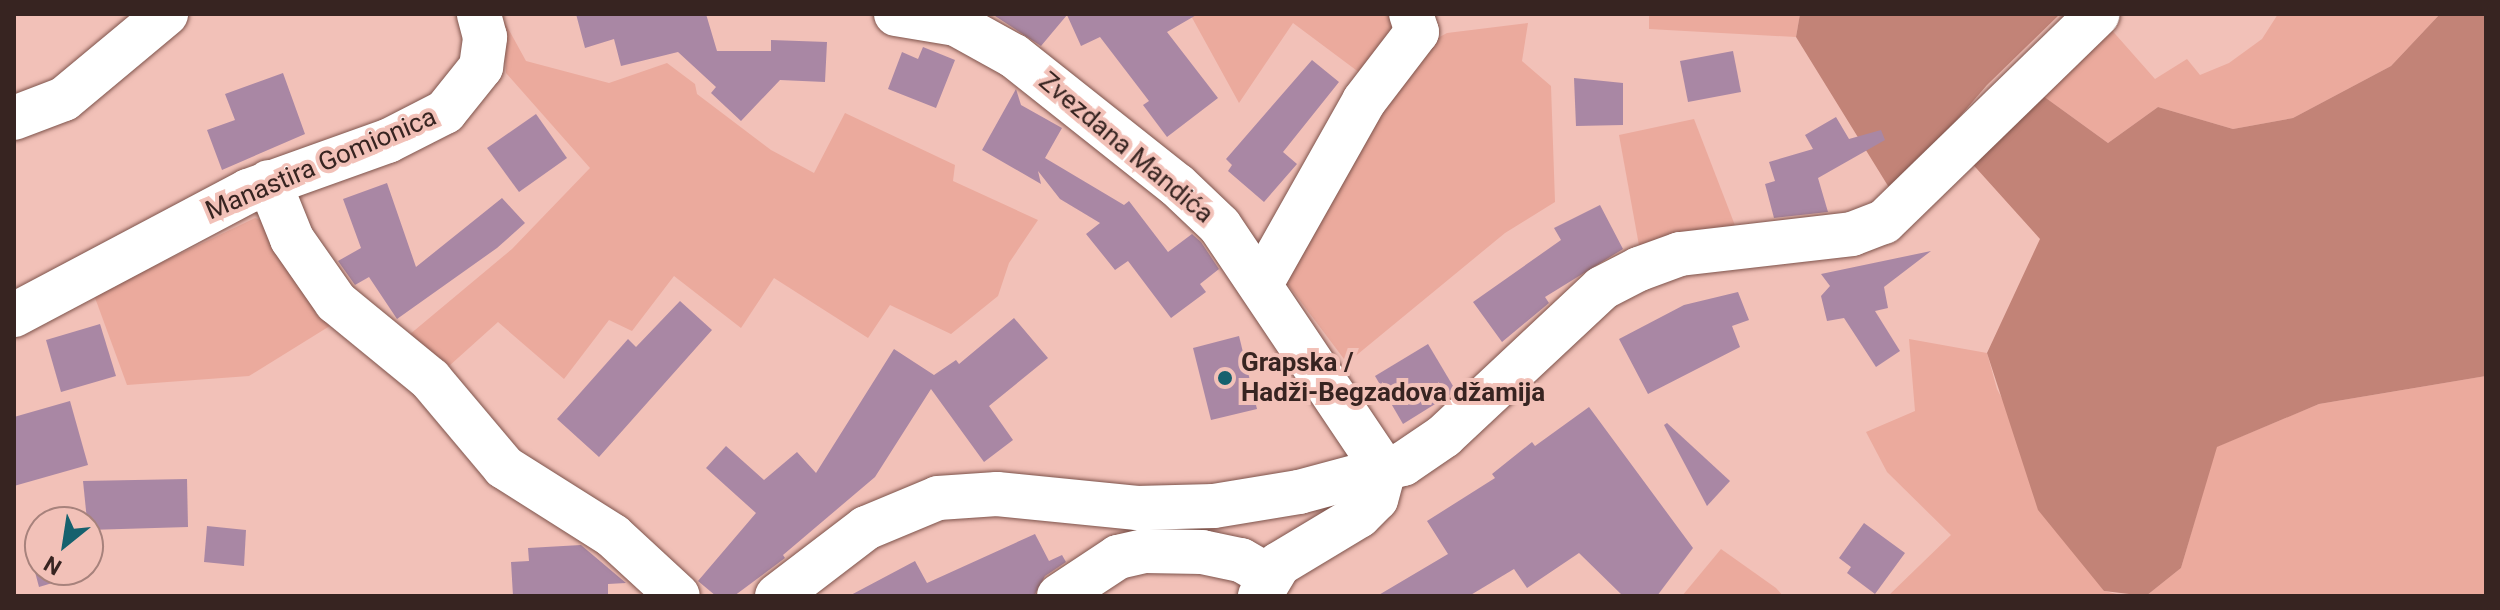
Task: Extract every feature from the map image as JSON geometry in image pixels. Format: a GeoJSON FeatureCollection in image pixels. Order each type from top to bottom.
{"type":"FeatureCollection","features":[{"type":"Feature","properties":{"kind":"street"},"geometry":{"type":"LineString","coordinates":[[14,118],[64,99],[166,14]]}},
{"type":"Feature","properties":{"kind":"street","name":"Manastira Gomionica"},"geometry":{"type":"LineString","coordinates":[[14,315],[269,182],[388,141],[445,112],[481,67],[485,37],[479,14]]}},
{"type":"Feature","properties":{"kind":"street"},"geometry":{"type":"LineString","coordinates":[[1261,284],[1364,101],[1417,32],[1411,14]]}},
{"type":"Feature","properties":{"kind":"street"},"geometry":{"type":"LineString","coordinates":[[777,596],[866,528],[938,498],[997,494],[1137,508],[1214,506],[1299,492],[1384,470],[1432,446],[1602,288],[1639,269],[1680,254],[1852,234],[1884,222],[2098,14]]}},
{"type":"Feature","properties":{"kind":"street","name":"Zvezdana Mandića"},"geometry":{"type":"LineString","coordinates":[[924,16],[1014,56],[1097,119],[1220,226],[1384,470]]}},
{"type":"Feature","properties":{"kind":"street"},"geometry":{"type":"LineString","coordinates":[[269,182],[292,239],[336,302],[430,379],[504,467],[613,536],[678,596]]}},
{"type":"Feature","properties":{"kind":"street"},"geometry":{"type":"LineString","coordinates":[[1059,596],[1118,557],[1145,551],[1202,552],[1241,560],[1264,586],[1279,564],[1359,516],[1380,492],[1384,470]]}},
{"type":"Feature","properties":{"kind":"shaded area"},"geometry":{"type":"Polygon","coordinates":[[[1190,14],[1401,14],[1364,76],[1293,23],[1239,103],[1190,14]]]}},
{"type":"Feature","properties":{"kind":"shaded area"},"geometry":{"type":"Polygon","coordinates":[[[1649,14],[1800,14],[1796,37],[1649,29],[1649,14]]]}},
{"type":"Feature","properties":{"kind":"shaded area"},"geometry":{"type":"Polygon","coordinates":[[[1800,14],[2060,14],[1987,85],[1893,194],[1796,37],[1800,14]]]}},
{"type":"Feature","properties":{"kind":"shaded area"},"geometry":{"type":"Polygon","coordinates":[[[2278,14],[2440,14],[2391,66],[2293,118],[2233,129],[2158,107],[2108,143],[2039,93],[2109,27],[2155,79],[2187,59],[2200,75],[2229,63],[2262,39],[2278,14]]]}},
{"type":"Feature","properties":{"kind":"shaded area"},"geometry":{"type":"Polygon","coordinates":[[[2440,14],[2486,14],[2486,376],[2319,404],[2217,447],[2181,568],[2146,596],[2104,591],[2038,510],[1987,353],[2040,239],[1968,159],[2039,93],[2108,143],[2158,107],[2233,129],[2293,118],[2391,66],[2440,14]]]}},
{"type":"Feature","properties":{"kind":"shaded area"},"geometry":{"type":"Polygon","coordinates":[[[504,21],[526,61],[609,83],[667,63],[695,84],[697,94],[771,150],[814,173],[845,113],[955,165],[953,181],[1038,220],[1009,263],[998,296],[951,334],[890,305],[868,338],[774,278],[741,328],[674,276],[632,331],[609,320],[564,379],[498,322],[439,375],[403,340],[512,249],[590,168],[506,73],[504,21]]]}},
{"type":"Feature","properties":{"kind":"shaded area"},"geometry":{"type":"Polygon","coordinates":[[[1528,23],[1522,61],[1551,86],[1555,202],[1505,233],[1347,363],[1286,282],[1410,53],[1447,33],[1528,23]]]}},
{"type":"Feature","properties":{"kind":"shaded area"},"geometry":{"type":"Polygon","coordinates":[[[1694,119],[1736,228],[1640,251],[1619,135],[1694,119]]]}},
{"type":"Feature","properties":{"kind":"shaded area"},"geometry":{"type":"Polygon","coordinates":[[[255,218],[270,223],[333,324],[249,376],[127,385],[94,295],[255,218]]]}},
{"type":"Feature","properties":{"kind":"shaded area"},"geometry":{"type":"Polygon","coordinates":[[[1909,339],[1987,353],[1997,389],[2104,591],[2125,596],[1888,596],[1951,535],[1887,472],[1866,432],[1915,411],[1909,339]]]}},
{"type":"Feature","properties":{"kind":"shaded area"},"geometry":{"type":"Polygon","coordinates":[[[2486,376],[2486,596],[2146,596],[2181,568],[2216,447],[2319,404],[2486,376]]]}},
{"type":"Feature","properties":{"kind":"shaded area"},"geometry":{"type":"Polygon","coordinates":[[[1721,549],[1776,588],[1783,596],[1682,596],[1721,549]]]}},
{"type":"Feature","properties":{"kind":"building"},"geometry":{"type":"Polygon","coordinates":[[[576,14],[706,14],[717,51],[771,51],[771,40],[827,42],[825,82],[780,80],[741,121],[711,93],[716,87],[678,52],[621,66],[614,39],[585,48],[576,14]]]}},
{"type":"Feature","properties":{"kind":"building"},"geometry":{"type":"Polygon","coordinates":[[[992,14],[1198,14],[1167,32],[1218,98],[1167,137],[1143,105],[1149,101],[1100,37],[1081,46],[1067,15],[1041,46],[992,14]]]}},
{"type":"Feature","properties":{"kind":"building"},"geometry":{"type":"Polygon","coordinates":[[[923,47],[955,60],[936,108],[888,89],[902,52],[918,59],[923,47]]]}},
{"type":"Feature","properties":{"kind":"building"},"geometry":{"type":"Polygon","coordinates":[[[1733,51],[1741,92],[1688,102],[1680,61],[1733,51]]]}},
{"type":"Feature","properties":{"kind":"building"},"geometry":{"type":"Polygon","coordinates":[[[1312,60],[1339,82],[1283,152],[1297,164],[1264,202],[1228,171],[1232,165],[1226,159],[1312,60]]]}},
{"type":"Feature","properties":{"kind":"building"},"geometry":{"type":"Polygon","coordinates":[[[283,73],[305,134],[222,170],[207,130],[235,120],[225,94],[283,73]]]}},
{"type":"Feature","properties":{"kind":"building"},"geometry":{"type":"Polygon","coordinates":[[[1574,78],[1623,83],[1623,125],[1576,126],[1574,78]]]}},
{"type":"Feature","properties":{"kind":"building"},"geometry":{"type":"Polygon","coordinates":[[[1016,89],[1021,105],[1062,128],[1045,158],[1124,205],[1129,201],[1168,252],[1192,234],[1201,242],[1219,269],[1200,284],[1206,292],[1171,318],[1128,261],[1115,270],[1086,234],[1100,223],[1060,199],[1038,171],[1041,184],[982,150],[1016,89]]]}},
{"type":"Feature","properties":{"kind":"building"},"geometry":{"type":"Polygon","coordinates":[[[536,114],[567,158],[519,192],[487,148],[536,114]]]}},
{"type":"Feature","properties":{"kind":"building"},"geometry":{"type":"Polygon","coordinates":[[[1836,117],[1849,139],[1881,130],[1885,140],[1818,178],[1828,212],[1774,218],[1765,184],[1775,181],[1769,162],[1813,149],[1805,135],[1836,117]]]}},
{"type":"Feature","properties":{"kind":"building"},"geometry":{"type":"Polygon","coordinates":[[[387,183],[416,267],[502,198],[525,223],[497,248],[397,319],[369,277],[355,285],[338,261],[361,248],[343,199],[387,183]]]}},
{"type":"Feature","properties":{"kind":"building"},"geometry":{"type":"Polygon","coordinates":[[[1600,205],[1623,249],[1545,297],[1549,303],[1502,342],[1473,302],[1561,240],[1554,228],[1600,205]]]}},
{"type":"Feature","properties":{"kind":"building"},"geometry":{"type":"Polygon","coordinates":[[[1931,251],[1884,287],[1888,308],[1875,311],[1900,351],[1876,367],[1844,318],[1827,321],[1821,296],[1830,286],[1821,274],[1931,251]]]}},
{"type":"Feature","properties":{"kind":"building"},"geometry":{"type":"Polygon","coordinates":[[[1738,292],[1749,320],[1732,326],[1740,347],[1648,394],[1619,339],[1684,305],[1738,292]]]}},
{"type":"Feature","properties":{"kind":"building"},"geometry":{"type":"Polygon","coordinates":[[[680,301],[712,330],[599,457],[557,419],[628,339],[636,347],[680,301]]]}},
{"type":"Feature","properties":{"kind":"building"},"geometry":{"type":"Polygon","coordinates":[[[1014,318],[1048,358],[989,406],[1013,440],[984,462],[931,389],[875,477],[783,555],[785,558],[734,596],[716,596],[698,581],[756,513],[706,468],[726,446],[764,480],[797,452],[816,473],[894,349],[934,375],[956,360],[959,364],[1014,318]]]}},
{"type":"Feature","properties":{"kind":"building"},"geometry":{"type":"Polygon","coordinates":[[[100,324],[116,376],[61,392],[46,340],[100,324]]]}},
{"type":"Feature","properties":{"kind":"building","name":"Grapska / Hadži-Begzadova džamija"},"geometry":{"type":"Polygon","coordinates":[[[1239,336],[1257,409],[1211,420],[1193,348],[1239,336]]]}},
{"type":"Feature","properties":{"kind":"building"},"geometry":{"type":"Polygon","coordinates":[[[1428,344],[1456,391],[1403,424],[1375,376],[1428,344]]]}},
{"type":"Feature","properties":{"kind":"building"},"geometry":{"type":"Polygon","coordinates":[[[70,401],[88,465],[14,486],[14,417],[70,401]]]}},
{"type":"Feature","properties":{"kind":"building"},"geometry":{"type":"Polygon","coordinates":[[[1589,407],[1693,548],[1657,596],[1623,596],[1579,553],[1527,588],[1514,569],[1469,596],[1377,596],[1448,554],[1427,521],[1495,478],[1492,474],[1532,442],[1535,446],[1589,407]]]}},
{"type":"Feature","properties":{"kind":"building"},"geometry":{"type":"Polygon","coordinates":[[[1667,423],[1730,481],[1707,506],[1664,425],[1667,423]]]}},
{"type":"Feature","properties":{"kind":"building"},"geometry":{"type":"Polygon","coordinates":[[[187,479],[188,527],[104,530],[104,506],[86,506],[83,481],[187,479]]]}},
{"type":"Feature","properties":{"kind":"building"},"geometry":{"type":"Polygon","coordinates":[[[1864,523],[1905,553],[1875,594],[1847,573],[1851,567],[1839,558],[1864,523]]]}},
{"type":"Feature","properties":{"kind":"building"},"geometry":{"type":"Polygon","coordinates":[[[207,526],[246,530],[244,566],[204,562],[207,526]]]}},
{"type":"Feature","properties":{"kind":"building"},"geometry":{"type":"Polygon","coordinates":[[[1035,534],[1049,561],[1062,555],[1066,562],[1045,576],[1034,596],[849,596],[915,561],[927,583],[1035,534]]]}},
{"type":"Feature","properties":{"kind":"building"},"geometry":{"type":"Polygon","coordinates":[[[581,545],[626,583],[608,584],[608,596],[513,596],[511,562],[529,561],[528,548],[581,545]]]}},
{"type":"Feature","properties":{"kind":"place","name":"Grapska / Hadži-Begzadova džamija"},"geometry":{"type":"Point","coordinates":[1225,378]}}]}
